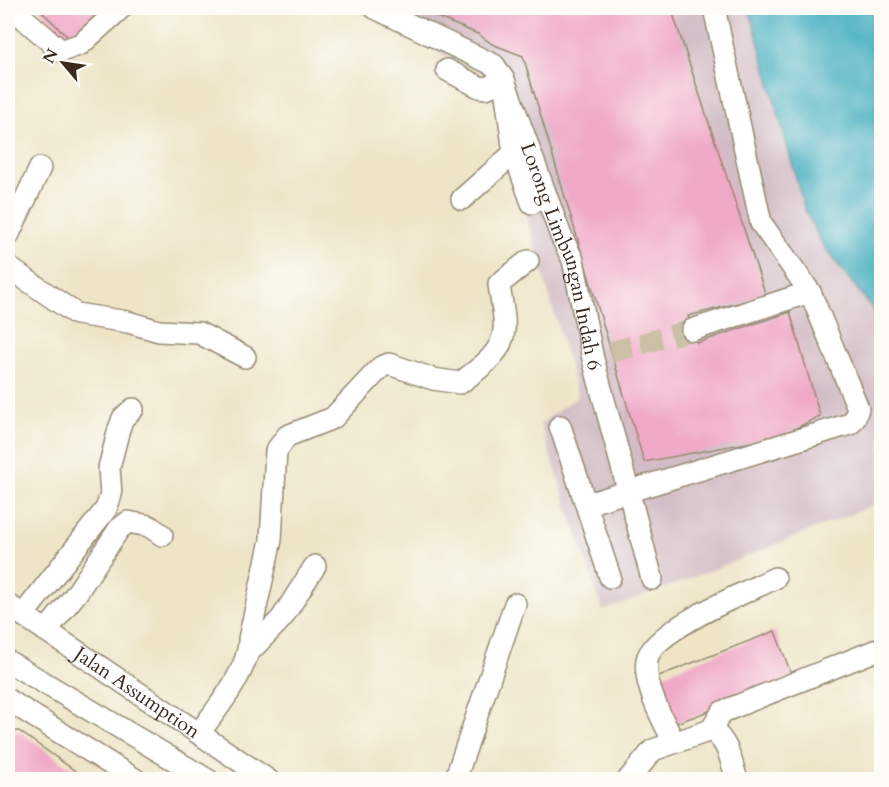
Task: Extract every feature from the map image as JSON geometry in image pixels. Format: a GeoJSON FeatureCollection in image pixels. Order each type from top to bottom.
{"type":"FeatureCollection","features":[{"type":"Feature","properties":{"kind":"street"},"geometry":{"type":"LineString","coordinates":[[12,8],[62,51],[81,44],[121,8]]}},
{"type":"Feature","properties":{"kind":"street","name":"Lorong Limbungan Indah 6"},"geometry":{"type":"LineString","coordinates":[[375,8],[494,65],[504,80],[561,236],[573,260],[602,356],[627,494],[652,579]]}},
{"type":"Feature","properties":{"kind":"street"},"geometry":{"type":"LineString","coordinates":[[587,504],[627,494],[850,424],[858,408],[810,292],[761,223],[714,8]]}},
{"type":"Feature","properties":{"kind":"street"},"geometry":{"type":"LineString","coordinates":[[447,70],[479,87],[486,88],[504,80],[514,153],[532,203]]}},
{"type":"Feature","properties":{"kind":"street"},"geometry":{"type":"LineString","coordinates":[[462,199],[514,153]]}},
{"type":"Feature","properties":{"kind":"street"},"geometry":{"type":"LineString","coordinates":[[8,236],[40,168]]}},
{"type":"Feature","properties":{"kind":"street"},"geometry":{"type":"LineString","coordinates":[[249,651],[249,639],[271,540],[276,451],[287,436],[333,418],[381,368],[389,364],[433,379],[460,383],[477,370],[498,347],[504,330],[499,284],[528,261]]}},
{"type":"Feature","properties":{"kind":"street"},"geometry":{"type":"LineString","coordinates":[[8,267],[76,314],[128,322],[159,331],[199,333],[245,357]]}},
{"type":"Feature","properties":{"kind":"street"},"geometry":{"type":"LineString","coordinates":[[692,330],[810,292]]}},
{"type":"Feature","properties":{"kind":"street"},"geometry":{"type":"LineString","coordinates":[[15,610],[106,509],[111,495],[109,468],[119,429],[123,418],[134,409]]}},
{"type":"Feature","properties":{"kind":"street"},"geometry":{"type":"LineString","coordinates":[[560,426],[610,578]]}},
{"type":"Feature","properties":{"kind":"street"},"geometry":{"type":"LineString","coordinates":[[46,632],[76,594],[119,529],[128,522],[149,526],[162,535]]}},
{"type":"Feature","properties":{"kind":"street"},"geometry":{"type":"LineString","coordinates":[[199,733],[225,699],[249,651],[282,618],[315,566]]}},
{"type":"Feature","properties":{"kind":"street"},"geometry":{"type":"LineString","coordinates":[[674,742],[655,706],[646,664],[652,646],[684,623],[775,578]]}},
{"type":"Feature","properties":{"kind":"street"},"geometry":{"type":"LineString","coordinates":[[455,780],[514,604]]}},
{"type":"Feature","properties":{"kind":"street","name":"Jalan Assumption"},"geometry":{"type":"LineString","coordinates":[[15,610],[268,780]]}},
{"type":"Feature","properties":{"kind":"street"},"geometry":{"type":"LineString","coordinates":[[628,780],[653,750],[711,730],[722,712],[882,648]]}},
{"type":"Feature","properties":{"kind":"street"},"geometry":{"type":"LineString","coordinates":[[8,665],[9,662],[208,780]]}},
{"type":"Feature","properties":{"kind":"street"},"geometry":{"type":"LineString","coordinates":[[8,699],[136,780]]}},
{"type":"Feature","properties":{"kind":"street"},"geometry":{"type":"LineString","coordinates":[[711,730],[718,734],[727,746],[737,780]]}},
{"type":"Feature","properties":{"kind":"street"},"geometry":{"type":"LineString","coordinates":[[214,780],[233,755]]}},
{"type":"Feature","properties":{"kind":"shaded area"},"geometry":{"type":"Polygon","coordinates":[[[386,8],[749,8],[805,210],[822,244],[881,319],[881,502],[603,611],[540,424],[578,396],[486,75],[380,24],[386,8]]]}},
{"type":"Feature","properties":{"kind":"water"},"geometry":{"type":"Polygon","coordinates":[[[749,8],[881,8],[881,319],[822,244],[805,210],[749,8]]]}},
{"type":"Feature","properties":{"kind":"building"},"geometry":{"type":"Polygon","coordinates":[[[38,8],[103,8],[71,40],[38,8]]]}},
{"type":"Feature","properties":{"kind":"building"},"geometry":{"type":"Polygon","coordinates":[[[419,8],[671,8],[766,296],[688,316],[697,343],[790,312],[820,416],[779,437],[644,462],[523,56],[492,44],[478,34],[419,8]]]}},
{"type":"Feature","properties":{"kind":"building"},"geometry":{"type":"Polygon","coordinates":[[[775,631],[793,679],[669,726],[651,679],[775,631]]]}},
{"type":"Feature","properties":{"kind":"building"},"geometry":{"type":"Polygon","coordinates":[[[19,731],[88,780],[8,780],[8,732],[19,731]]]}},
{"type":"Feature","properties":{"kind":"tunnel"},"geometry":{"type":"LineString","coordinates":[[611,352],[692,330]]}}]}
